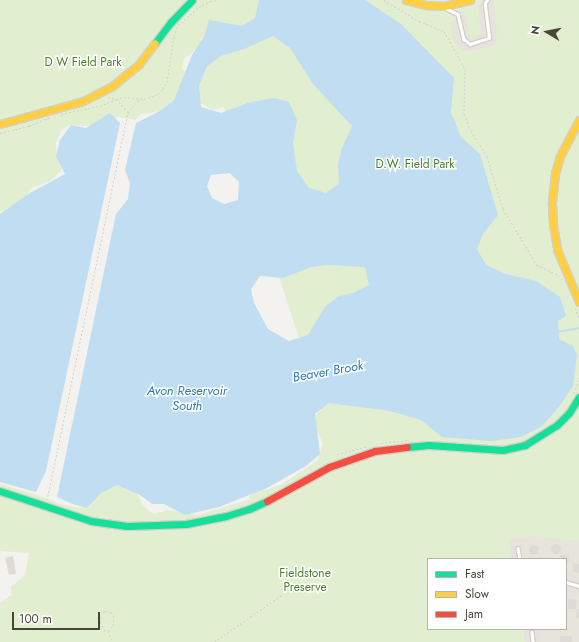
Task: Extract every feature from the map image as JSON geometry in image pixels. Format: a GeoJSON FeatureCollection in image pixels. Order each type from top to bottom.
{"type":"FeatureCollection","features":[{"type":"Feature","properties":{"kind":"street"},"geometry":{"type":"LineString","coordinates":[[406,0],[426,5],[441,6],[457,4],[470,0]]}},
{"type":"Feature","properties":{"kind":"street"},"geometry":{"type":"LineString","coordinates":[[0,124],[71,105],[104,92],[121,80],[139,64],[171,22],[191,1]]}},
{"type":"Feature","properties":{"kind":"street"},"geometry":{"type":"LineString","coordinates":[[577,304],[558,252],[553,226],[552,204],[554,183],[560,156],[579,120]]}},
{"type":"Feature","properties":{"kind":"street"},"geometry":{"type":"LineString","coordinates":[[0,491],[83,519],[117,524],[153,526],[186,524],[226,516],[254,507],[339,463],[375,451],[408,446],[442,446],[487,450],[513,448],[534,441],[550,431],[569,413],[576,397]]}},
{"type":"Feature","properties":{"kind":"lane"},"geometry":{"type":"LineString","coordinates":[[441,6],[458,14],[464,39],[470,44],[489,38],[485,3],[487,0]]}},
{"type":"Feature","properties":{"kind":"lane"},"geometry":{"type":"LineString","coordinates":[[518,548],[520,558]]}},
{"type":"Feature","properties":{"kind":"lane"},"geometry":{"type":"LineString","coordinates":[[567,582],[579,586]]}},
{"type":"Feature","properties":{"kind":"lane"},"geometry":{"type":"LineString","coordinates":[[532,632],[533,642]]}},
{"type":"Feature","properties":{"kind":"path"},"geometry":{"type":"LineString","coordinates":[[60,115],[100,106],[116,99],[126,97],[140,99],[155,95],[163,90],[167,82],[174,36],[178,25],[199,7],[210,1],[218,0]]}},
{"type":"Feature","properties":{"kind":"path"},"geometry":{"type":"LineString","coordinates":[[384,0],[419,21],[444,31],[465,69],[464,114],[471,131],[487,156],[503,210],[537,265],[558,275],[564,282]]}},
{"type":"Feature","properties":{"kind":"path"},"geometry":{"type":"LineString","coordinates":[[104,92],[108,97],[116,99],[128,113]]}},
{"type":"Feature","properties":{"kind":"path"},"geometry":{"type":"LineString","coordinates":[[46,506],[128,113],[140,99]]}},
{"type":"Feature","properties":{"kind":"path"},"geometry":{"type":"LineString","coordinates":[[0,133],[29,126],[55,116]]}},
{"type":"Feature","properties":{"kind":"path"},"geometry":{"type":"LineString","coordinates":[[577,304],[579,318]]}},
{"type":"Feature","properties":{"kind":"path"},"geometry":{"type":"LineString","coordinates":[[576,397],[579,380]]}},
{"type":"Feature","properties":{"kind":"path"},"geometry":{"type":"LineString","coordinates":[[376,444],[412,440]]}},
{"type":"Feature","properties":{"kind":"path"},"geometry":{"type":"LineString","coordinates":[[337,454],[370,446]]}},
{"type":"Feature","properties":{"kind":"path"},"geometry":{"type":"LineString","coordinates":[[214,642],[282,595]]}},
{"type":"Feature","properties":{"kind":"path"},"geometry":{"type":"LineString","coordinates":[[108,631],[113,625],[114,616],[111,612],[105,611],[102,613],[100,622],[104,630],[108,631],[113,642]]}},
{"type":"Feature","properties":{"kind":"shaded area"},"geometry":{"type":"Polygon","coordinates":[[[489,0],[494,0],[497,32],[495,44],[491,47],[463,52],[454,41],[450,23],[464,11],[470,39],[481,34],[478,5],[489,0]]]}},
{"type":"Feature","properties":{"kind":"shaded area"},"geometry":{"type":"Polygon","coordinates":[[[497,463],[579,464],[579,642],[524,642],[522,630],[567,630],[567,558],[511,558],[497,463]]]}},
{"type":"Feature","properties":{"kind":"shaded area"},"geometry":{"type":"Polygon","coordinates":[[[521,544],[524,558],[512,558],[510,546],[521,544]]]}},
{"type":"Feature","properties":{"kind":"shaded area"},"geometry":{"type":"Polygon","coordinates":[[[567,573],[579,577],[579,595],[567,591],[567,573]]]}},
{"type":"Feature","properties":{"kind":"shaded area"},"geometry":{"type":"Polygon","coordinates":[[[540,630],[542,642],[525,642],[523,631],[540,630]]]}},
{"type":"Feature","properties":{"kind":"green space"},"geometry":{"type":"Polygon","coordinates":[[[0,0],[579,0],[579,541],[531,536],[509,540],[512,558],[427,558],[427,630],[522,630],[525,642],[0,642],[0,603],[11,595],[11,587],[25,575],[29,553],[0,551],[0,484],[38,495],[60,504],[79,508],[90,505],[110,479],[133,487],[142,504],[154,514],[168,510],[197,515],[248,500],[253,491],[258,489],[266,490],[282,484],[318,460],[323,443],[314,425],[315,416],[322,409],[224,107],[213,110],[200,103],[177,96],[161,111],[141,114],[135,120],[119,117],[104,124],[84,126],[70,125],[65,127],[61,131],[56,143],[56,153],[62,169],[50,181],[31,188],[24,200],[12,209],[0,212],[0,0]],[[201,37],[201,45],[184,59],[182,68],[186,73],[210,62],[201,37]]]}},
{"type":"Feature","properties":{"kind":"water","name":"Avon Reservoir South"},"geometry":{"type":"Polygon","coordinates":[[[259,0],[365,0],[401,24],[454,78],[451,112],[461,137],[480,154],[498,215],[483,234],[477,249],[486,265],[506,274],[536,281],[560,297],[566,316],[558,321],[559,339],[573,346],[577,355],[573,386],[559,407],[542,426],[521,437],[491,441],[442,437],[421,420],[390,411],[329,403],[315,414],[320,454],[306,466],[267,488],[219,507],[185,515],[164,504],[152,504],[140,495],[117,485],[101,493],[87,508],[70,503],[57,497],[116,214],[128,199],[130,183],[125,170],[136,123],[160,111],[174,100],[192,55],[204,37],[209,20],[242,26],[255,18],[259,0]],[[273,36],[244,49],[221,56],[207,66],[199,86],[201,107],[221,113],[248,103],[274,98],[289,102],[297,120],[293,143],[297,171],[309,188],[326,193],[339,184],[338,164],[342,148],[352,126],[313,84],[290,48],[273,36]],[[230,173],[211,175],[207,186],[212,198],[224,204],[238,200],[239,182],[230,173]],[[329,265],[311,267],[283,278],[260,276],[251,289],[254,303],[268,329],[289,341],[308,335],[325,307],[337,297],[353,293],[369,285],[365,267],[329,265]]]}},
{"type":"Feature","properties":{"kind":"water"},"geometry":{"type":"Polygon","coordinates":[[[110,113],[120,123],[46,471],[36,492],[0,482],[0,214],[30,193],[65,174],[56,156],[60,140],[71,125],[86,128],[110,113]]]}},
{"type":"Feature","properties":{"kind":"building"},"geometry":{"type":"Polygon","coordinates":[[[554,544],[558,544],[560,545],[560,553],[554,554],[551,551],[551,547],[554,544]]]}},
{"type":"Feature","properties":{"kind":"building"},"geometry":{"type":"Polygon","coordinates":[[[532,545],[536,545],[538,546],[538,554],[532,555],[529,552],[529,548],[532,545]]]}},
{"type":"Feature","properties":{"kind":"building"},"geometry":{"type":"Polygon","coordinates":[[[560,555],[569,555],[568,564],[567,558],[560,558],[560,555]]]}},
{"type":"Feature","properties":{"kind":"building"},"geometry":{"type":"Polygon","coordinates":[[[13,556],[16,574],[9,575],[5,558],[13,556]]]}},
{"type":"Feature","properties":{"kind":"building"},"geometry":{"type":"Polygon","coordinates":[[[573,563],[579,564],[579,573],[573,572],[573,563]]]}},
{"type":"Feature","properties":{"kind":"building"},"geometry":{"type":"Polygon","coordinates":[[[568,599],[577,600],[576,609],[568,609],[568,599]]]}},
{"type":"Feature","properties":{"kind":"building"},"geometry":{"type":"Polygon","coordinates":[[[577,609],[579,609],[579,618],[576,618],[577,609]]]}},
{"type":"Feature","properties":{"kind":"building"},"geometry":{"type":"Polygon","coordinates":[[[560,636],[572,636],[572,642],[560,642],[560,636]]]}},
{"type":"Feature","properties":{"kind":"waterway","name":"Beaver Brook"},"geometry":{"type":"LineString","coordinates":[[557,332],[579,328]]}},
{"type":"Feature","properties":{"kind":"traffic: fast"},"geometry":{"type":"LineString","coordinates":[[155,43],[171,22],[192,0]]}},
{"type":"Feature","properties":{"kind":"traffic: fast"},"geometry":{"type":"LineString","coordinates":[[407,447],[429,445],[503,450],[525,445],[557,425],[569,413],[579,397]]}},
{"type":"Feature","properties":{"kind":"traffic: fast"},"geometry":{"type":"LineString","coordinates":[[0,491],[91,521],[127,526],[186,524],[226,516],[249,509],[267,501]]}},
{"type":"Feature","properties":{"kind":"traffic: slow"},"geometry":{"type":"LineString","coordinates":[[406,0],[426,5],[444,6],[470,0]]}},
{"type":"Feature","properties":{"kind":"traffic: slow"},"geometry":{"type":"LineString","coordinates":[[0,124],[83,101],[111,87],[139,64],[155,43]]}},
{"type":"Feature","properties":{"kind":"traffic: slow"},"geometry":{"type":"LineString","coordinates":[[579,120],[560,156],[555,173],[552,204],[553,225],[558,252],[579,302]]}},
{"type":"Feature","properties":{"kind":"traffic: jam"},"geometry":{"type":"LineString","coordinates":[[267,501],[329,467],[375,451],[407,447]]}},
{"type":"Feature","properties":{"kind":"park label","name":"D W Field Park"},"geometry":{"type":"Point","coordinates":[83,63]}},
{"type":"Feature","properties":{"kind":"park label","name":"D.W. Field Park"},"geometry":{"type":"Point","coordinates":[415,165]}},
{"type":"Feature","properties":{"kind":"park label","name":"Fieldstone Preserve"},"geometry":{"type":"Point","coordinates":[305,581]}}]}
